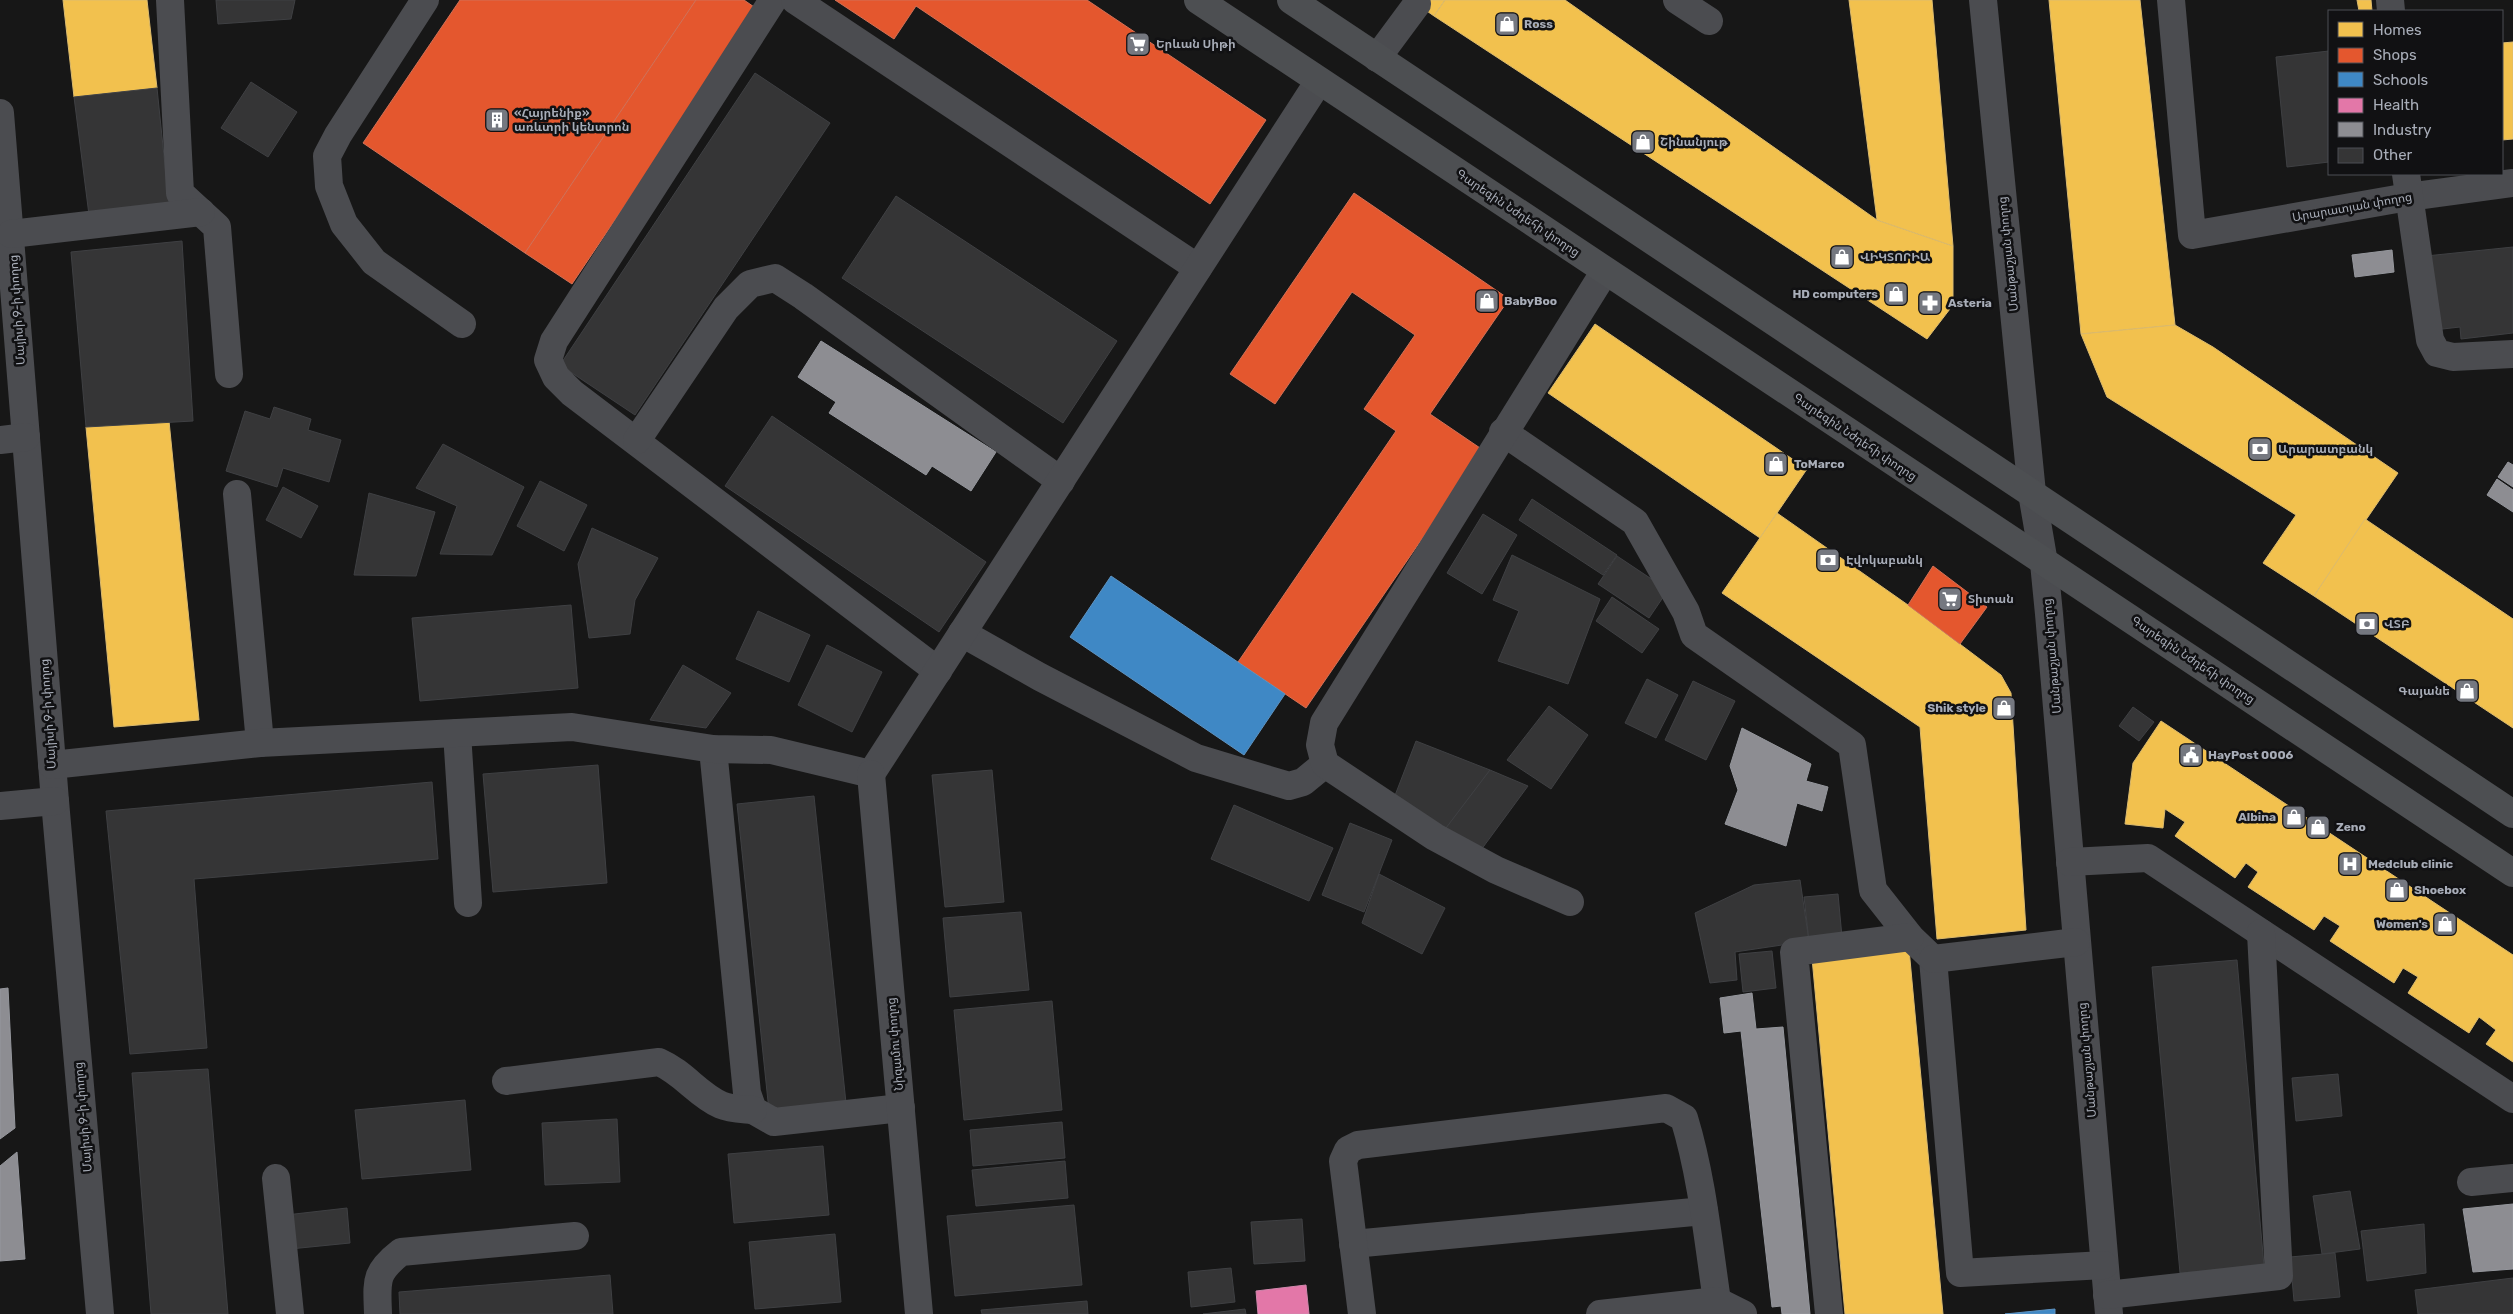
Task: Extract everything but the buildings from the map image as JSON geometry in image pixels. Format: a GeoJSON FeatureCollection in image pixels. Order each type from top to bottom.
{"type":"FeatureCollection","features":[{"type":"Feature","properties":{"kind":"main road","name":"Գարեգին Նժդեհի փողոց"},"geometry":{"type":"LineString","coordinates":[[1198,0],[2513,873]]}},
{"type":"Feature","properties":{"kind":"main road"},"geometry":{"type":"LineString","coordinates":[[1291,0],[2513,814]]}},
{"type":"Feature","properties":{"kind":"street"},"geometry":{"type":"LineString","coordinates":[[170,0],[180,193],[216,227],[229,374]]}},
{"type":"Feature","properties":{"kind":"street"},"geometry":{"type":"LineString","coordinates":[[425,0],[338,135],[327,156],[329,186],[344,224],[374,262],[462,324]]}},
{"type":"Feature","properties":{"kind":"street"},"geometry":{"type":"LineString","coordinates":[[773,0],[554,341],[548,360],[556,377],[572,393],[637,440],[938,671]]}},
{"type":"Feature","properties":{"kind":"street"},"geometry":{"type":"LineString","coordinates":[[795,0],[1198,268]]}},
{"type":"Feature","properties":{"kind":"street"},"geometry":{"type":"LineString","coordinates":[[1677,0],[1710,21]]}},
{"type":"Feature","properties":{"kind":"street","name":"Մանթաշյան փողոց"},"geometry":{"type":"LineString","coordinates":[[1983,0],[2032,493],[2044,563],[2108,1305]]}},
{"type":"Feature","properties":{"kind":"street","name":"Արարատյան փողոց"},"geometry":{"type":"LineString","coordinates":[[2171,0],[2192,235],[2407,186],[2513,183]]}},
{"type":"Feature","properties":{"kind":"street"},"geometry":{"type":"LineString","coordinates":[[1377,58],[1417,4]]}},
{"type":"Feature","properties":{"kind":"street"},"geometry":{"type":"LineString","coordinates":[[52,766],[260,743],[572,727],[713,749],[771,750],[871,774],[1319,81]]}},
{"type":"Feature","properties":{"kind":"street","name":"Մայիսի 9-ի փողոց"},"geometry":{"type":"LineString","coordinates":[[0,113],[11,234],[13,439],[52,766],[100,1314]]}},
{"type":"Feature","properties":{"kind":"street"},"geometry":{"type":"LineString","coordinates":[[2407,186],[2430,340],[2437,353],[2453,357],[2513,354]]}},
{"type":"Feature","properties":{"kind":"street"},"geometry":{"type":"LineString","coordinates":[[11,234],[201,212]]}},
{"type":"Feature","properties":{"kind":"street"},"geometry":{"type":"LineString","coordinates":[[1570,902],[1496,870],[1435,837],[1325,764],[1320,745],[1324,723],[1503,432],[1605,271]]}},
{"type":"Feature","properties":{"kind":"street"},"geometry":{"type":"LineString","coordinates":[[637,440],[726,308],[750,284],[775,278],[1061,480]]}},
{"type":"Feature","properties":{"kind":"street"},"geometry":{"type":"LineString","coordinates":[[1503,432],[1635,522],[1686,612],[1694,635],[1852,745],[1874,890],[1910,937],[1933,959],[1960,1274],[2104,1265]]}},
{"type":"Feature","properties":{"kind":"street"},"geometry":{"type":"LineString","coordinates":[[237,494],[260,743]]}},
{"type":"Feature","properties":{"kind":"street"},"geometry":{"type":"LineString","coordinates":[[962,633],[1040,677],[1196,758],[1289,786],[1303,782],[1325,764]]}},
{"type":"Feature","properties":{"kind":"street"},"geometry":{"type":"LineString","coordinates":[[457,733],[468,903]]}},
{"type":"Feature","properties":{"kind":"street"},"geometry":{"type":"LineString","coordinates":[[713,749],[747,1093],[753,1110]]}},
{"type":"Feature","properties":{"kind":"street","name":"Նիզամու փողոց"},"geometry":{"type":"LineString","coordinates":[[871,774],[919,1314]]}},
{"type":"Feature","properties":{"kind":"street"},"geometry":{"type":"LineString","coordinates":[[0,806],[55,801]]}},
{"type":"Feature","properties":{"kind":"street"},"geometry":{"type":"LineString","coordinates":[[2070,862],[2148,858],[2513,1099]]}},
{"type":"Feature","properties":{"kind":"street"},"geometry":{"type":"LineString","coordinates":[[2108,1305],[2279,1276],[2261,933]]}},
{"type":"Feature","properties":{"kind":"street"},"geometry":{"type":"LineString","coordinates":[[1829,1314],[1794,952],[1910,937]]}},
{"type":"Feature","properties":{"kind":"street"},"geometry":{"type":"LineString","coordinates":[[1933,959],[2076,942]]}},
{"type":"Feature","properties":{"kind":"street"},"geometry":{"type":"LineString","coordinates":[[506,1081],[659,1062],[675,1069],[722,1106],[753,1110],[774,1122],[901,1108]]}},
{"type":"Feature","properties":{"kind":"street"},"geometry":{"type":"LineString","coordinates":[[1362,1314],[1343,1161],[1348,1150],[1358,1145],[1666,1108],[1684,1118],[1704,1210],[1717,1301]]}},
{"type":"Feature","properties":{"kind":"street"},"geometry":{"type":"LineString","coordinates":[[276,1178],[290,1314]]}},
{"type":"Feature","properties":{"kind":"street"},"geometry":{"type":"LineString","coordinates":[[2471,1182],[2513,1178]]}},
{"type":"Feature","properties":{"kind":"street"},"geometry":{"type":"LineString","coordinates":[[1353,1244],[1704,1210]]}},
{"type":"Feature","properties":{"kind":"street"},"geometry":{"type":"LineString","coordinates":[[378,1314],[377,1282],[386,1264],[402,1252],[575,1236]]}},
{"type":"Feature","properties":{"kind":"street"},"geometry":{"type":"LineString","coordinates":[[1600,1314],[1717,1301],[1743,1314]]}},
{"type":"Feature","properties":{"kind":"place","name":"Ross"},"geometry":{"type":"Point","coordinates":[1507,24]}},
{"type":"Feature","properties":{"kind":"place","name":"Երևան Սիթի"},"geometry":{"type":"Point","coordinates":[1138,44]}},
{"type":"Feature","properties":{"kind":"place","name":"«Հայրենիք» առևտրի կենտրոն"},"geometry":{"type":"Point","coordinates":[497,120]}},
{"type":"Feature","properties":{"kind":"place","name":"Շինանյութ"},"geometry":{"type":"Point","coordinates":[1643,142]}},
{"type":"Feature","properties":{"kind":"place","name":"ՎԻԿՏՈՐԻԱ"},"geometry":{"type":"Point","coordinates":[1842,257]}},
{"type":"Feature","properties":{"kind":"place","name":"HD computers"},"geometry":{"type":"Point","coordinates":[1896,294]}},
{"type":"Feature","properties":{"kind":"place","name":"BabyBoo"},"geometry":{"type":"Point","coordinates":[1487,301]}},
{"type":"Feature","properties":{"kind":"place","name":"Asteria"},"geometry":{"type":"Point","coordinates":[1930,303]}},
{"type":"Feature","properties":{"kind":"place","name":"Արարատբանկ"},"geometry":{"type":"Point","coordinates":[2260,449]}},
{"type":"Feature","properties":{"kind":"place","name":"ToMarco"},"geometry":{"type":"Point","coordinates":[1776,464]}},
{"type":"Feature","properties":{"kind":"place","name":"Էվոկաբանկ"},"geometry":{"type":"Point","coordinates":[1828,560]}},
{"type":"Feature","properties":{"kind":"place","name":"Տիտան"},"geometry":{"type":"Point","coordinates":[1950,599]}},
{"type":"Feature","properties":{"kind":"place","name":"ՎՏԲ"},"geometry":{"type":"Point","coordinates":[2367,624]}},
{"type":"Feature","properties":{"kind":"place","name":"Գայանե"},"geometry":{"type":"Point","coordinates":[2467,691]}},
{"type":"Feature","properties":{"kind":"place","name":"Shik style"},"geometry":{"type":"Point","coordinates":[2004,708]}},
{"type":"Feature","properties":{"kind":"place","name":"HayPost 0006"},"geometry":{"type":"Point","coordinates":[2191,755]}},
{"type":"Feature","properties":{"kind":"place","name":"Albina"},"geometry":{"type":"Point","coordinates":[2294,817]}},
{"type":"Feature","properties":{"kind":"place","name":"Zeno"},"geometry":{"type":"Point","coordinates":[2318,827]}},
{"type":"Feature","properties":{"kind":"place","name":"Medclub clinic"},"geometry":{"type":"Point","coordinates":[2350,864]}},
{"type":"Feature","properties":{"kind":"place","name":"Shoebox"},"geometry":{"type":"Point","coordinates":[2397,890]}},
{"type":"Feature","properties":{"kind":"place","name":"Women's"},"geometry":{"type":"Point","coordinates":[2445,924]}}]}
